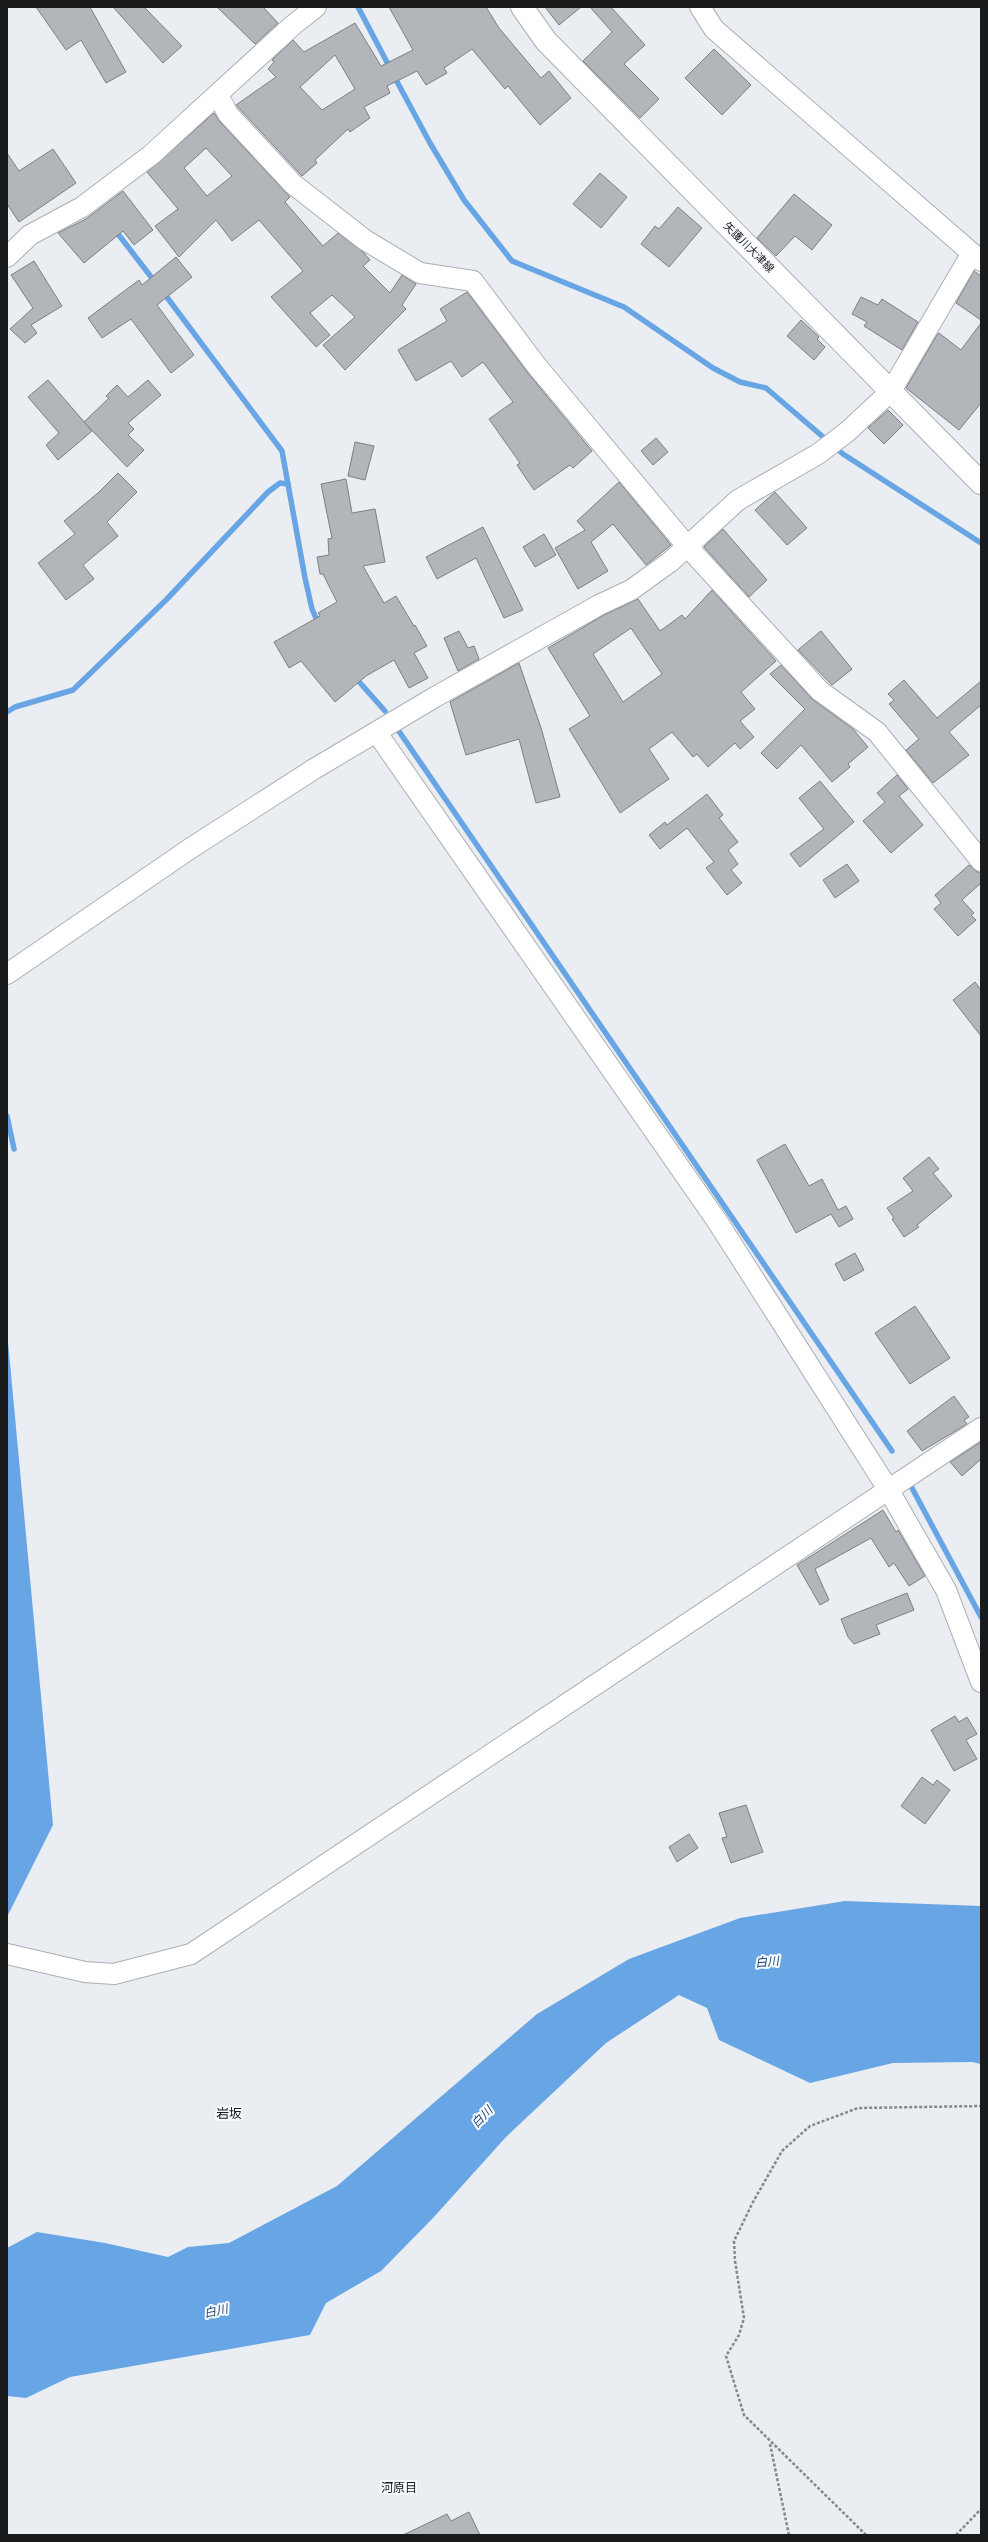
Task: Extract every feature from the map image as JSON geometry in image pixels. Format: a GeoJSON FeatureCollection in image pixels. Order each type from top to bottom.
{"type":"FeatureCollection","features":[{"type":"Feature","properties":{"kind":"main road","name":"矢護川大津線"},"geometry":{"type":"LineString","coordinates":[[522,7],[546,41],[981,483]]}},
{"type":"Feature","properties":{"kind":"street"},"geometry":{"type":"LineString","coordinates":[[7,257],[30,235],[82,208],[151,155],[292,26],[316,7]]}},
{"type":"Feature","properties":{"kind":"street"},"geometry":{"type":"LineString","coordinates":[[7,974],[191,848],[314,769],[377,733],[435,697],[599,604],[631,590],[670,562],[738,500],[818,454],[847,432],[891,391],[976,257],[714,29],[700,7]]}},
{"type":"Feature","properties":{"kind":"street"},"geometry":{"type":"LineString","coordinates":[[218,95],[228,114],[292,184],[365,240],[420,272],[473,281],[536,365],[687,546],[820,691],[877,732],[981,861]]}},
{"type":"Feature","properties":{"kind":"street"},"geometry":{"type":"LineString","coordinates":[[377,733],[717,1222],[888,1489],[946,1590],[981,1682]]}},
{"type":"Feature","properties":{"kind":"street"},"geometry":{"type":"LineString","coordinates":[[7,1954],[85,1972],[114,1974],[191,1954],[981,1428]]}},
{"type":"Feature","properties":{"kind":"path"},"geometry":{"type":"LineString","coordinates":[[866,2535],[770,2443],[744,2415],[726,2356],[739,2335],[744,2318],[734,2261],[734,2241],[753,2202],[782,2151],[810,2126],[858,2108],[981,2106]]}},
{"type":"Feature","properties":{"kind":"path"},"geometry":{"type":"LineString","coordinates":[[770,2443],[789,2535]]}},
{"type":"Feature","properties":{"kind":"path"},"geometry":{"type":"LineString","coordinates":[[956,2535],[981,2509]]}},
{"type":"Feature","properties":{"kind":"water"},"geometry":{"type":"Polygon","coordinates":[[[7,1331],[53,1825],[7,1917],[7,1331]]]}},
{"type":"Feature","properties":{"kind":"water","name":"白川"},"geometry":{"type":"Polygon","coordinates":[[[845,1901],[981,1906],[981,2064],[972,2062],[893,2063],[810,2083],[719,2040],[707,2008],[679,1995],[606,2043],[506,2137],[433,2218],[381,2271],[326,2303],[310,2335],[70,2377],[26,2398],[7,2396],[7,2248],[37,2232],[105,2243],[168,2257],[188,2247],[229,2243],[337,2186],[537,2014],[629,1959],[740,1918],[845,1901]]]}},
{"type":"Feature","properties":{"kind":"building"},"geometry":{"type":"Polygon","coordinates":[[[36,7],[90,7],[126,72],[106,83],[81,40],[66,50],[36,7]]]}},
{"type":"Feature","properties":{"kind":"building"},"geometry":{"type":"Polygon","coordinates":[[[113,7],[144,7],[182,46],[163,63],[113,7]]]}},
{"type":"Feature","properties":{"kind":"building"},"geometry":{"type":"Polygon","coordinates":[[[217,7],[263,7],[278,23],[255,44],[217,7]]]}},
{"type":"Feature","properties":{"kind":"building"},"geometry":{"type":"Polygon","coordinates":[[[389,7],[486,7],[499,28],[541,78],[549,71],[571,98],[540,125],[508,86],[505,89],[472,49],[444,68],[447,73],[426,85],[417,71],[387,86],[390,93],[364,107],[370,118],[350,132],[348,129],[315,160],[317,163],[302,176],[236,105],[276,77],[268,69],[274,62],[272,60],[293,40],[304,52],[355,23],[381,66],[413,50],[389,7]],[[335,55],[300,87],[322,110],[355,89],[335,55]]]}},
{"type":"Feature","properties":{"kind":"building"},"geometry":{"type":"Polygon","coordinates":[[[545,7],[581,7],[559,25],[545,7]]]}},
{"type":"Feature","properties":{"kind":"building"},"geometry":{"type":"Polygon","coordinates":[[[590,7],[611,7],[645,45],[624,64],[659,99],[640,118],[583,61],[612,32],[590,7]]]}},
{"type":"Feature","properties":{"kind":"building"},"geometry":{"type":"Polygon","coordinates":[[[714,49],[751,85],[722,115],[685,78],[714,49]]]}},
{"type":"Feature","properties":{"kind":"building"},"geometry":{"type":"Polygon","coordinates":[[[214,113],[220,122],[290,197],[285,202],[323,246],[338,233],[363,252],[370,260],[363,266],[390,293],[402,275],[416,284],[402,305],[406,309],[345,370],[323,345],[355,317],[332,295],[310,313],[330,335],[316,347],[271,297],[303,271],[259,220],[232,241],[216,220],[179,257],[155,226],[178,209],[147,172],[214,113]],[[206,148],[184,168],[207,196],[232,176],[206,148]]]}},
{"type":"Feature","properties":{"kind":"building"},"geometry":{"type":"Polygon","coordinates":[[[53,149],[76,183],[19,222],[7,204],[7,153],[19,171],[53,149]]]}},
{"type":"Feature","properties":{"kind":"building"},"geometry":{"type":"Polygon","coordinates":[[[600,173],[627,197],[601,228],[573,204],[600,173]]]}},
{"type":"Feature","properties":{"kind":"building"},"geometry":{"type":"Polygon","coordinates":[[[123,191],[153,230],[134,245],[123,231],[84,263],[58,233],[86,219],[123,191]]]}},
{"type":"Feature","properties":{"kind":"building"},"geometry":{"type":"Polygon","coordinates":[[[794,194],[832,225],[812,250],[795,236],[776,256],[757,238],[794,194]]]}},
{"type":"Feature","properties":{"kind":"building"},"geometry":{"type":"Polygon","coordinates":[[[678,207],[702,228],[669,267],[641,244],[655,226],[659,229],[678,207]]]}},
{"type":"Feature","properties":{"kind":"building"},"geometry":{"type":"Polygon","coordinates":[[[176,257],[192,277],[157,305],[194,355],[171,373],[131,319],[102,338],[88,318],[139,280],[142,285],[176,257]]]}},
{"type":"Feature","properties":{"kind":"building"},"geometry":{"type":"Polygon","coordinates":[[[34,261],[62,306],[31,325],[37,333],[25,343],[10,329],[33,308],[11,275],[34,261]]]}},
{"type":"Feature","properties":{"kind":"building"},"geometry":{"type":"Polygon","coordinates":[[[974,271],[981,276],[981,320],[956,303],[974,271]]]}},
{"type":"Feature","properties":{"kind":"building"},"geometry":{"type":"Polygon","coordinates":[[[467,292],[527,372],[592,451],[573,468],[570,465],[534,490],[517,465],[520,463],[489,419],[513,402],[483,362],[462,377],[451,361],[416,381],[398,350],[447,321],[440,309],[467,292]]]}},
{"type":"Feature","properties":{"kind":"building"},"geometry":{"type":"Polygon","coordinates":[[[861,297],[878,305],[882,299],[918,322],[902,350],[864,326],[867,322],[852,314],[861,297]]]}},
{"type":"Feature","properties":{"kind":"building"},"geometry":{"type":"Polygon","coordinates":[[[801,320],[819,337],[817,339],[825,347],[814,360],[787,336],[801,320]]]}},
{"type":"Feature","properties":{"kind":"building"},"geometry":{"type":"Polygon","coordinates":[[[981,323],[981,403],[959,430],[906,388],[939,333],[961,350],[981,323]]]}},
{"type":"Feature","properties":{"kind":"building"},"geometry":{"type":"Polygon","coordinates":[[[48,380],[92,431],[58,460],[46,445],[59,433],[28,397],[48,380]]]}},
{"type":"Feature","properties":{"kind":"building"},"geometry":{"type":"Polygon","coordinates":[[[148,380],[161,395],[128,423],[134,429],[128,435],[144,450],[127,467],[84,422],[109,398],[106,396],[117,385],[128,397],[148,380]]]}},
{"type":"Feature","properties":{"kind":"building"},"geometry":{"type":"Polygon","coordinates":[[[888,410],[903,425],[884,444],[868,428],[888,410]]]}},
{"type":"Feature","properties":{"kind":"building"},"geometry":{"type":"Polygon","coordinates":[[[656,438],[668,452],[653,465],[641,451],[656,438]]]}},
{"type":"Feature","properties":{"kind":"building"},"geometry":{"type":"Polygon","coordinates":[[[355,442],[374,446],[365,480],[348,476],[355,442]]]}},
{"type":"Feature","properties":{"kind":"building"},"geometry":{"type":"Polygon","coordinates":[[[118,473],[137,492],[107,522],[118,536],[83,565],[94,579],[66,600],[38,563],[75,534],[64,521],[98,493],[118,473]]]}},
{"type":"Feature","properties":{"kind":"building"},"geometry":{"type":"Polygon","coordinates":[[[346,479],[352,513],[375,509],[385,562],[363,566],[384,603],[396,596],[414,626],[415,625],[427,646],[414,653],[428,678],[409,688],[394,660],[366,676],[335,702],[301,661],[289,668],[274,642],[320,616],[318,613],[337,602],[323,574],[320,574],[317,557],[329,555],[328,539],[332,538],[321,484],[346,479]]]}},
{"type":"Feature","properties":{"kind":"building"},"geometry":{"type":"Polygon","coordinates":[[[619,482],[671,545],[646,565],[613,524],[591,542],[608,571],[578,589],[555,548],[585,530],[577,521],[619,482]]]}},
{"type":"Feature","properties":{"kind":"building"},"geometry":{"type":"Polygon","coordinates":[[[775,492],[807,528],[787,545],[755,510],[775,492]]]}},
{"type":"Feature","properties":{"kind":"building"},"geometry":{"type":"Polygon","coordinates":[[[483,527],[523,610],[504,618],[476,558],[437,579],[426,557],[483,527]]]}},
{"type":"Feature","properties":{"kind":"building"},"geometry":{"type":"Polygon","coordinates":[[[723,529],[767,580],[749,597],[704,547],[723,529]]]}},
{"type":"Feature","properties":{"kind":"building"},"geometry":{"type":"Polygon","coordinates":[[[544,534],[556,555],[535,567],[523,547],[544,534]]]}},
{"type":"Feature","properties":{"kind":"building"},"geometry":{"type":"Polygon","coordinates":[[[712,590],[776,661],[741,692],[755,709],[740,721],[754,737],[740,749],[735,743],[708,767],[697,754],[693,757],[672,732],[649,749],[669,779],[620,813],[569,729],[590,716],[548,648],[604,615],[638,599],[660,631],[682,615],[685,619],[712,590]],[[631,628],[593,654],[623,702],[662,674],[631,628]]]}},
{"type":"Feature","properties":{"kind":"building"},"geometry":{"type":"Polygon","coordinates":[[[459,631],[468,648],[474,646],[479,659],[458,671],[444,638],[459,631]]]}},
{"type":"Feature","properties":{"kind":"building"},"geometry":{"type":"Polygon","coordinates":[[[821,631],[852,669],[832,685],[798,650],[821,631]]]}},
{"type":"Feature","properties":{"kind":"building"},"geometry":{"type":"Polygon","coordinates":[[[519,663],[542,731],[560,797],[536,803],[519,739],[466,755],[450,702],[519,663]]]}},
{"type":"Feature","properties":{"kind":"building"},"geometry":{"type":"Polygon","coordinates":[[[781,665],[812,699],[853,729],[868,747],[848,764],[850,767],[832,782],[801,745],[777,769],[761,753],[805,709],[770,674],[781,665]]]}},
{"type":"Feature","properties":{"kind":"building"},"geometry":{"type":"Polygon","coordinates":[[[904,680],[937,718],[981,681],[981,705],[949,732],[969,755],[933,783],[906,750],[919,739],[889,704],[894,700],[888,694],[904,680]]]}},
{"type":"Feature","properties":{"kind":"building"},"geometry":{"type":"Polygon","coordinates":[[[897,775],[908,789],[899,796],[923,825],[891,853],[863,821],[885,802],[877,793],[897,775]]]}},
{"type":"Feature","properties":{"kind":"building"},"geometry":{"type":"Polygon","coordinates":[[[820,781],[854,822],[800,867],[790,854],[824,829],[799,798],[820,781]]]}},
{"type":"Feature","properties":{"kind":"building"},"geometry":{"type":"Polygon","coordinates":[[[707,794],[723,815],[719,818],[738,842],[728,850],[738,864],[731,870],[742,883],[727,895],[706,868],[714,862],[687,828],[660,849],[649,835],[665,822],[667,825],[707,794]]]}},
{"type":"Feature","properties":{"kind":"building"},"geometry":{"type":"Polygon","coordinates":[[[847,864],[859,881],[835,898],[823,880],[847,864]]]}},
{"type":"Feature","properties":{"kind":"building"},"geometry":{"type":"Polygon","coordinates":[[[969,865],[977,872],[981,872],[981,883],[962,900],[974,913],[971,915],[976,920],[958,936],[934,909],[941,903],[935,895],[969,865]]]}},
{"type":"Feature","properties":{"kind":"building"},"geometry":{"type":"Polygon","coordinates":[[[975,982],[981,990],[981,1036],[953,1000],[975,982]]]}},
{"type":"Feature","properties":{"kind":"building"},"geometry":{"type":"Polygon","coordinates":[[[785,1144],[809,1186],[822,1179],[838,1210],[846,1206],[853,1219],[839,1227],[831,1214],[796,1233],[757,1160],[785,1144]]]}},
{"type":"Feature","properties":{"kind":"building"},"geometry":{"type":"Polygon","coordinates":[[[929,1157],[939,1169],[933,1173],[952,1196],[917,1225],[919,1227],[904,1237],[892,1219],[894,1218],[887,1208],[913,1191],[903,1178],[929,1157]]]}},
{"type":"Feature","properties":{"kind":"building"},"geometry":{"type":"Polygon","coordinates":[[[855,1253],[864,1270],[844,1281],[835,1264],[855,1253]]]}},
{"type":"Feature","properties":{"kind":"building"},"geometry":{"type":"Polygon","coordinates":[[[915,1306],[950,1358],[910,1384],[875,1333],[915,1306]]]}},
{"type":"Feature","properties":{"kind":"building"},"geometry":{"type":"Polygon","coordinates":[[[954,1396],[969,1417],[964,1420],[967,1424],[922,1451],[907,1431],[954,1396]]]}},
{"type":"Feature","properties":{"kind":"building"},"geometry":{"type":"Polygon","coordinates":[[[981,1442],[981,1459],[962,1476],[950,1462],[981,1442]]]}},
{"type":"Feature","properties":{"kind":"building"},"geometry":{"type":"Polygon","coordinates":[[[883,1510],[896,1532],[898,1530],[925,1576],[909,1586],[894,1563],[889,1567],[871,1538],[815,1569],[829,1600],[820,1605],[797,1565],[883,1510]]]}},
{"type":"Feature","properties":{"kind":"building"},"geometry":{"type":"Polygon","coordinates":[[[907,1593],[914,1610],[876,1625],[880,1634],[854,1644],[848,1637],[841,1619],[907,1593]]]}},
{"type":"Feature","properties":{"kind":"building"},"geometry":{"type":"Polygon","coordinates":[[[955,1716],[959,1722],[967,1717],[977,1734],[966,1740],[977,1759],[954,1771],[931,1730],[955,1716]]]}},
{"type":"Feature","properties":{"kind":"building"},"geometry":{"type":"Polygon","coordinates":[[[922,1777],[933,1785],[937,1780],[950,1790],[925,1824],[901,1806],[922,1777]]]}},
{"type":"Feature","properties":{"kind":"building"},"geometry":{"type":"Polygon","coordinates":[[[746,1805],[763,1852],[731,1863],[722,1838],[727,1837],[719,1813],[746,1805]]]}},
{"type":"Feature","properties":{"kind":"building"},"geometry":{"type":"Polygon","coordinates":[[[689,1834],[698,1848],[677,1862],[669,1847],[689,1834]]]}},
{"type":"Feature","properties":{"kind":"building"},"geometry":{"type":"Polygon","coordinates":[[[469,2512],[480,2535],[403,2535],[447,2514],[451,2521],[469,2512]]]}},
{"type":"Feature","properties":{"kind":"waterway"},"geometry":{"type":"LineString","coordinates":[[358,7],[390,68]]}},
{"type":"Feature","properties":{"kind":"waterway"},"geometry":{"type":"LineString","coordinates":[[394,76],[430,143],[464,200],[512,261],[624,307],[713,368],[740,382],[766,388],[843,454],[981,543]]}},
{"type":"Feature","properties":{"kind":"waterway"},"geometry":{"type":"LineString","coordinates":[[115,230],[155,282]]}},
{"type":"Feature","properties":{"kind":"waterway"},"geometry":{"type":"LineString","coordinates":[[163,292],[282,451],[305,578],[312,609],[319,625]]}},
{"type":"Feature","properties":{"kind":"waterway"},"geometry":{"type":"LineString","coordinates":[[7,712],[15,707],[73,690],[166,600],[268,492],[280,483],[288,484]]}},
{"type":"Feature","properties":{"kind":"waterway"},"geometry":{"type":"LineString","coordinates":[[354,676],[385,711]]}},
{"type":"Feature","properties":{"kind":"waterway"},"geometry":{"type":"LineString","coordinates":[[394,724],[892,1451]]}},
{"type":"Feature","properties":{"kind":"waterway"},"geometry":{"type":"LineString","coordinates":[[7,1116],[14,1149]]}},
{"type":"Feature","properties":{"kind":"waterway"},"geometry":{"type":"LineString","coordinates":[[912,1488],[981,1617]]}},
{"type":"Feature","properties":{"kind":"district","name":"岩坂"},"geometry":{"type":"Point","coordinates":[229,2113]}},
{"type":"Feature","properties":{"kind":"district","name":"河原目"},"geometry":{"type":"Point","coordinates":[399,2488]}}]}
